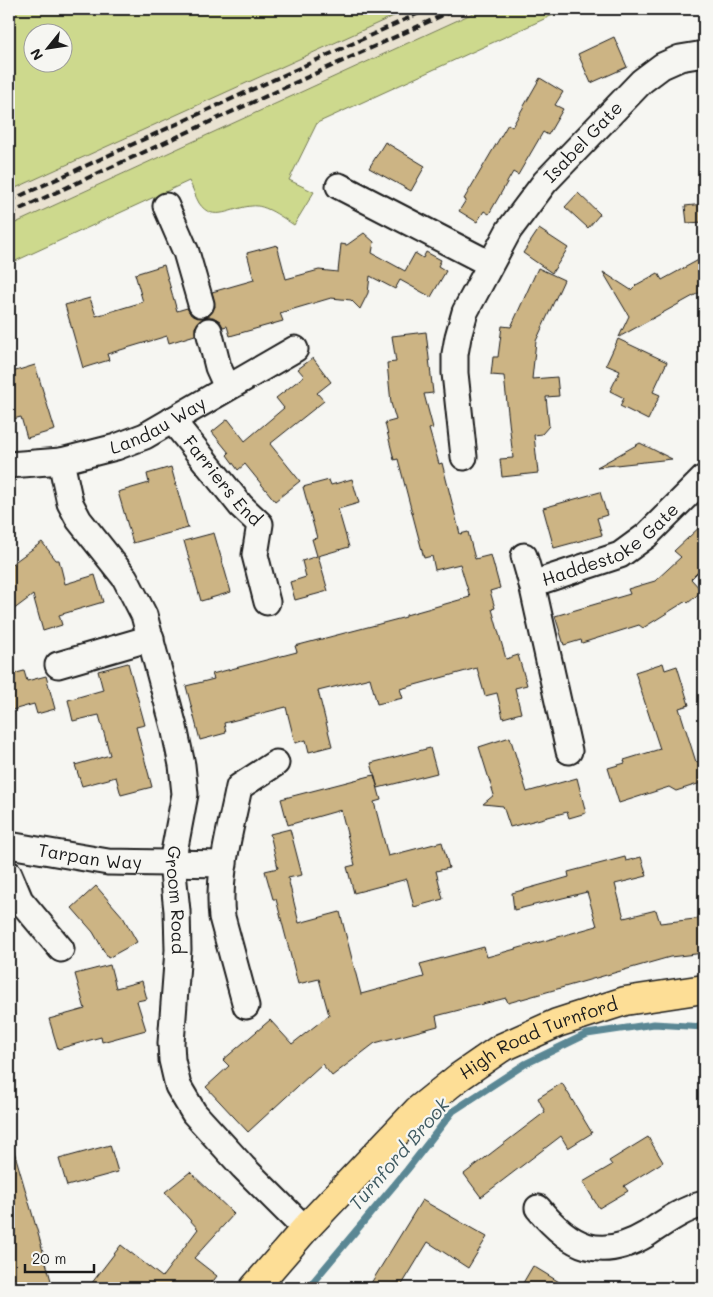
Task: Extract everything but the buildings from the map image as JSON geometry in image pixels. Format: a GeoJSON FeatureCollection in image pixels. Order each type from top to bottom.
{"type":"FeatureCollection","features":[{"type":"Feature","properties":{"kind":"main road","name":"High Road Turnford"},"geometry":{"type":"LineString","coordinates":[[254,1288],[305,1229],[418,1110],[459,1076],[501,1048],[557,1023],[625,1001],[704,989]]}},
{"type":"Feature","properties":{"kind":"street","name":"Isabel Gate"},"geometry":{"type":"LineString","coordinates":[[464,457],[455,354],[465,312],[490,264],[527,203],[642,81],[662,66],[680,58],[704,54]]}},
{"type":"Feature","properties":{"kind":"street"},"geometry":{"type":"LineString","coordinates":[[339,186],[490,264]]}},
{"type":"Feature","properties":{"kind":"street"},"geometry":{"type":"LineString","coordinates":[[166,206],[186,252],[201,304]]}},
{"type":"Feature","properties":{"kind":"street"},"geometry":{"type":"LineString","coordinates":[[209,331],[218,367],[227,387]]}},
{"type":"Feature","properties":{"kind":"street","name":"Landau Way"},"geometry":{"type":"LineString","coordinates":[[9,465],[61,461],[116,447],[145,436],[295,349]]}},
{"type":"Feature","properties":{"kind":"street","name":"Farriers End"},"geometry":{"type":"LineString","coordinates":[[172,420],[241,506],[260,524],[255,555],[267,602]]}},
{"type":"Feature","properties":{"kind":"street","name":"Groom Road"},"geometry":{"type":"LineString","coordinates":[[61,461],[70,503],[79,520],[125,578],[144,615],[174,727],[185,794],[172,863],[177,912],[178,950],[171,1044],[172,1060],[178,1086],[194,1113],[243,1167],[305,1229]]}},
{"type":"Feature","properties":{"kind":"street","name":"Haddestoke Gate"},"geometry":{"type":"LineString","coordinates":[[532,584],[620,556],[659,524],[704,478]]}},
{"type":"Feature","properties":{"kind":"street","name":"Haddestoke Gate"},"geometry":{"type":"LineString","coordinates":[[524,556],[569,751]]}},
{"type":"Feature","properties":{"kind":"street"},"geometry":{"type":"LineString","coordinates":[[58,665],[151,638]]}},
{"type":"Feature","properties":{"kind":"street"},"geometry":{"type":"LineString","coordinates":[[246,1006],[220,904],[224,864],[239,787],[276,763]]}},
{"type":"Feature","properties":{"kind":"street","name":"Tarpan Way"},"geometry":{"type":"LineString","coordinates":[[9,845],[108,862],[224,864]]}},
{"type":"Feature","properties":{"kind":"street"},"geometry":{"type":"LineString","coordinates":[[9,874],[20,900],[62,949]]}},
{"type":"Feature","properties":{"kind":"street"},"geometry":{"type":"LineString","coordinates":[[538,1208],[556,1228],[575,1243],[586,1247],[602,1248],[628,1243],[668,1219],[704,1204]]}},
{"type":"Feature","properties":{"kind":"shaded area"},"geometry":{"type":"Polygon","coordinates":[[[409,9],[482,9],[9,226],[9,191],[409,9]]]}},
{"type":"Feature","properties":{"kind":"green space"},"geometry":{"type":"Polygon","coordinates":[[[9,9],[409,9],[9,191],[9,9]]]}},
{"type":"Feature","properties":{"kind":"green space"},"geometry":{"type":"Polygon","coordinates":[[[482,9],[566,9],[317,123],[289,180],[314,192],[294,225],[274,212],[257,206],[223,213],[210,212],[199,203],[189,181],[9,264],[9,226],[482,9]]]}},
{"type":"Feature","properties":{"kind":"waterway","name":"Turnford Brook"},"geometry":{"type":"LineString","coordinates":[[308,1288],[407,1170],[453,1111],[525,1064],[587,1034],[654,1024],[704,1027]]}},
{"type":"Feature","properties":{"kind":"railway"},"geometry":{"type":"LineString","coordinates":[[9,201],[428,9]]}},
{"type":"Feature","properties":{"kind":"railway"},"geometry":{"type":"LineString","coordinates":[[9,214],[456,9]]}}]}
